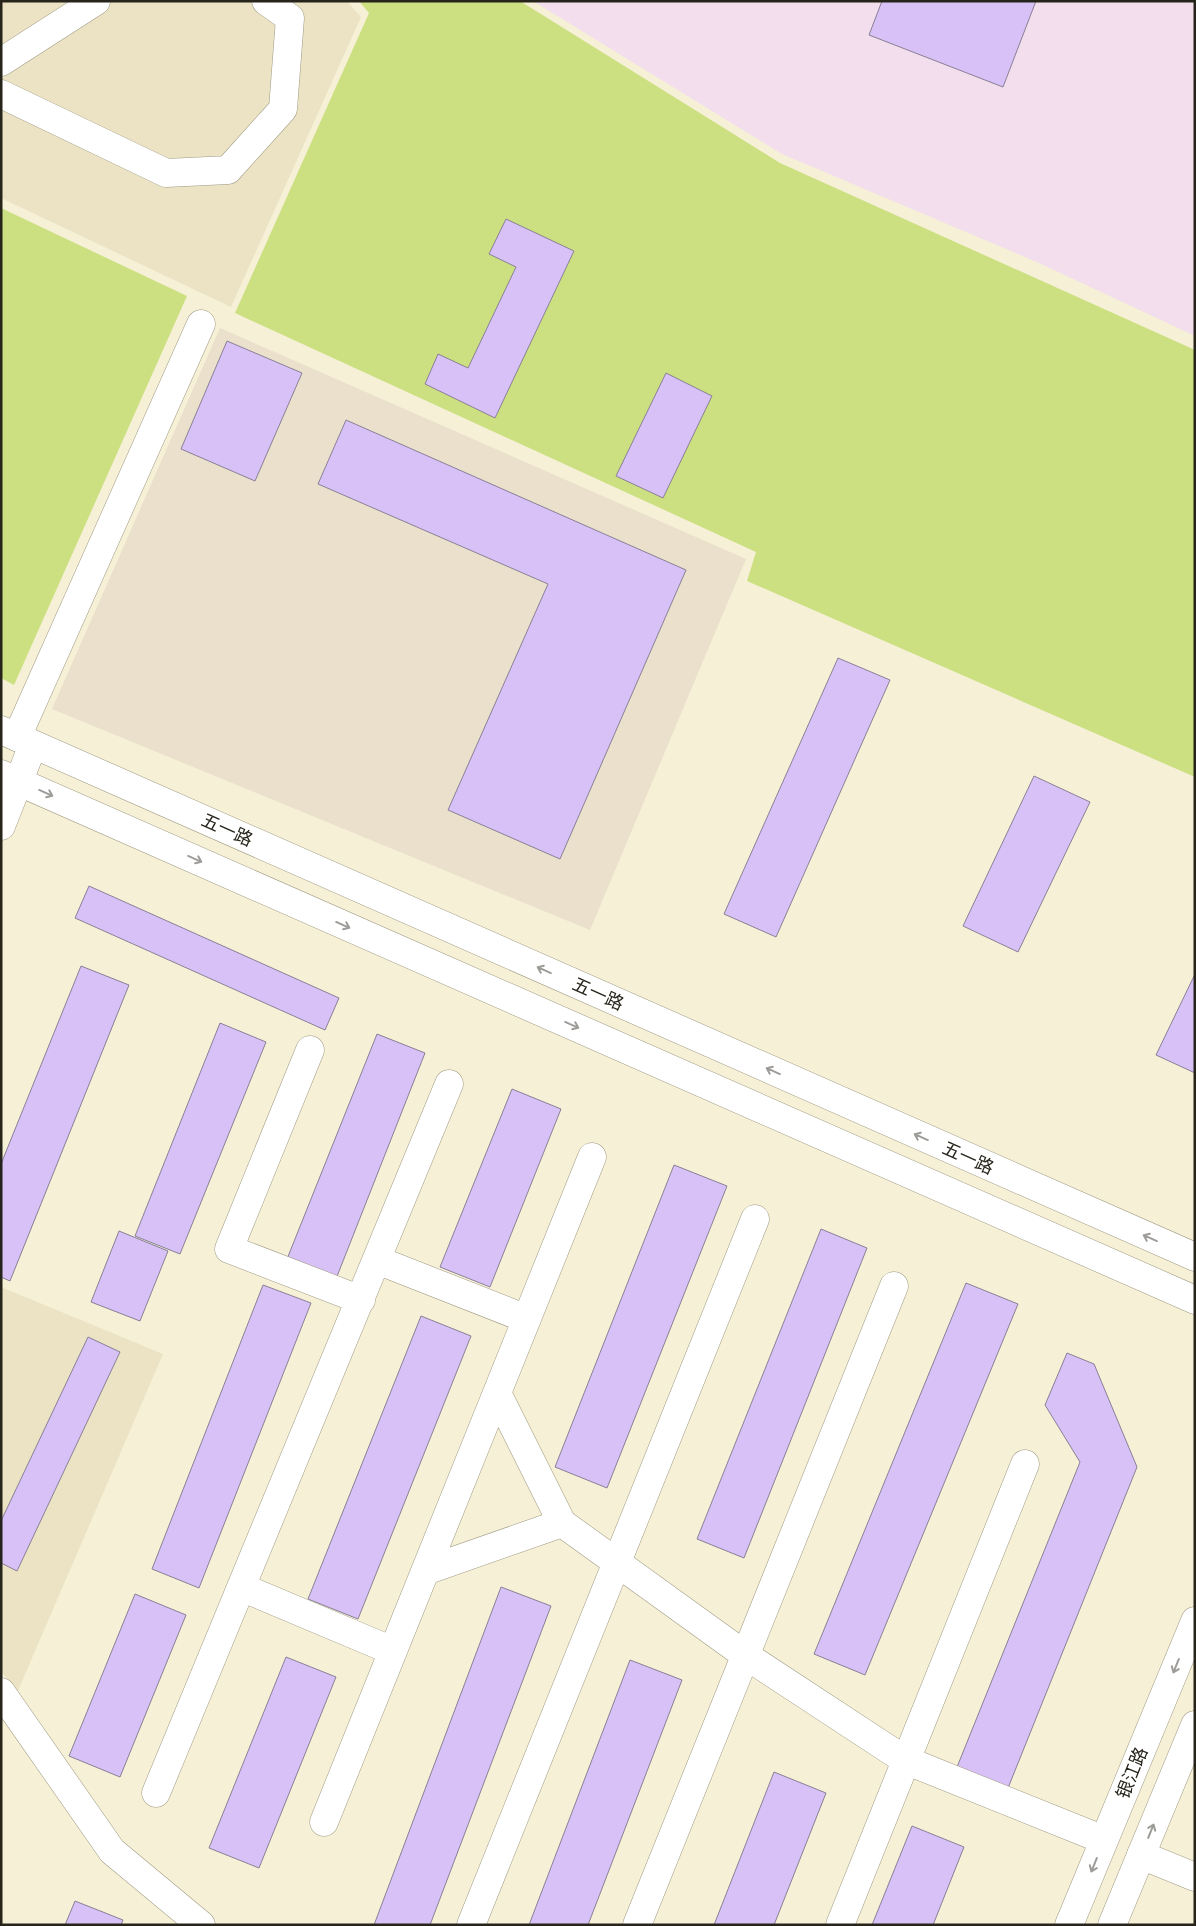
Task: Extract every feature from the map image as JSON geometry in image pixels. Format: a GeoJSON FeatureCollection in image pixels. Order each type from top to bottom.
{"type":"FeatureCollection","features":[{"type":"Feature","properties":{"kind":"street"},"geometry":{"type":"LineString","coordinates":[[1,62],[96,1]]}},
{"type":"Feature","properties":{"kind":"street"},"geometry":{"type":"LineString","coordinates":[[1,94],[166,174],[228,170],[283,109],[290,18],[266,1]]}},
{"type":"Feature","properties":{"kind":"street"},"geometry":{"type":"LineString","coordinates":[[1,826],[17,737],[201,324]]}},
{"type":"Feature","properties":{"kind":"street","name":"五一路"},"geometry":{"type":"LineString","coordinates":[[17,737],[1195,1257]]}},
{"type":"Feature","properties":{"kind":"street"},"geometry":{"type":"LineString","coordinates":[[10,778],[1195,1300]]}},
{"type":"Feature","properties":{"kind":"street"},"geometry":{"type":"LineString","coordinates":[[310,1050],[229,1249],[361,1300]]}},
{"type":"Feature","properties":{"kind":"street"},"geometry":{"type":"LineString","coordinates":[[156,1792],[449,1084]]}},
{"type":"Feature","properties":{"kind":"street"},"geometry":{"type":"LineString","coordinates":[[324,1822],[592,1156]]}},
{"type":"Feature","properties":{"kind":"street"},"geometry":{"type":"LineString","coordinates":[[471,1925],[755,1219]]}},
{"type":"Feature","properties":{"kind":"street"},"geometry":{"type":"LineString","coordinates":[[377,1260],[527,1319]]}},
{"type":"Feature","properties":{"kind":"street"},"geometry":{"type":"LineString","coordinates":[[637,1925],[894,1286]]}},
{"type":"Feature","properties":{"kind":"street"},"geometry":{"type":"LineString","coordinates":[[497,1394],[562,1523],[745,1655],[905,1760],[1195,1877]]}},
{"type":"Feature","properties":{"kind":"street"},"geometry":{"type":"LineString","coordinates":[[840,1925],[1024,1464]]}},
{"type":"Feature","properties":{"kind":"street"},"geometry":{"type":"LineString","coordinates":[[425,1571],[562,1523]]}},
{"type":"Feature","properties":{"kind":"street"},"geometry":{"type":"LineString","coordinates":[[241,1587],[393,1651]]}},
{"type":"Feature","properties":{"kind":"street","name":"银江路"},"geometry":{"type":"LineString","coordinates":[[1069,1925],[1195,1622]]}},
{"type":"Feature","properties":{"kind":"street"},"geometry":{"type":"LineString","coordinates":[[1,1692],[112,1851],[201,1925]]}},
{"type":"Feature","properties":{"kind":"street"},"geometry":{"type":"LineString","coordinates":[[1112,1925],[1195,1725]]}},
{"type":"Feature","properties":{"kind":"shaded area"},"geometry":{"type":"Polygon","coordinates":[[[1,1],[347,1],[361,17],[231,307],[1,198],[1,1]]]}},
{"type":"Feature","properties":{"kind":"shaded area"},"geometry":{"type":"Polygon","coordinates":[[[533,1],[1195,1],[1195,336],[1039,263],[782,154],[533,1]]]}},
{"type":"Feature","properties":{"kind":"shaded area"},"geometry":{"type":"Polygon","coordinates":[[[220,328],[746,559],[590,930],[52,709],[220,328]]]}},
{"type":"Feature","properties":{"kind":"shaded area"},"geometry":{"type":"Polygon","coordinates":[[[1,1287],[163,1354],[17,1693],[1,1671],[1,1287]]]}},
{"type":"Feature","properties":{"kind":"green space"},"geometry":{"type":"Polygon","coordinates":[[[359,1],[520,1],[780,163],[1195,350],[1195,777],[747,581],[756,552],[235,313],[369,13],[359,1]]]}},
{"type":"Feature","properties":{"kind":"green space"},"geometry":{"type":"Polygon","coordinates":[[[1,208],[187,296],[14,685],[1,678],[1,208]]]}},
{"type":"Feature","properties":{"kind":"building"},"geometry":{"type":"Polygon","coordinates":[[[882,1],[1036,1],[1003,87],[869,35],[882,1]]]}},
{"type":"Feature","properties":{"kind":"building"},"geometry":{"type":"Polygon","coordinates":[[[506,219],[574,251],[495,418],[425,384],[438,354],[468,368],[516,267],[489,254],[506,219]]]}},
{"type":"Feature","properties":{"kind":"building"},"geometry":{"type":"Polygon","coordinates":[[[227,341],[302,373],[255,481],[181,449],[227,341]]]}},
{"type":"Feature","properties":{"kind":"building"},"geometry":{"type":"Polygon","coordinates":[[[666,373],[712,396],[663,498],[616,476],[666,373]]]}},
{"type":"Feature","properties":{"kind":"building"},"geometry":{"type":"Polygon","coordinates":[[[346,420],[686,570],[560,859],[448,810],[548,584],[318,484],[346,420]]]}},
{"type":"Feature","properties":{"kind":"building"},"geometry":{"type":"Polygon","coordinates":[[[838,658],[890,680],[776,937],[724,914],[838,658]]]}},
{"type":"Feature","properties":{"kind":"building"},"geometry":{"type":"Polygon","coordinates":[[[1034,776],[1090,802],[1018,952],[963,926],[1034,776]]]}},
{"type":"Feature","properties":{"kind":"building"},"geometry":{"type":"Polygon","coordinates":[[[89,886],[339,998],[325,1030],[75,918],[89,886]]]}},
{"type":"Feature","properties":{"kind":"building"},"geometry":{"type":"Polygon","coordinates":[[[81,966],[129,985],[10,1281],[1,1277],[1,1164],[81,966]]]}},
{"type":"Feature","properties":{"kind":"building"},"geometry":{"type":"Polygon","coordinates":[[[1195,974],[1195,1073],[1156,1055],[1195,974]]]}},
{"type":"Feature","properties":{"kind":"building"},"geometry":{"type":"Polygon","coordinates":[[[220,1023],[266,1042],[180,1254],[135,1236],[220,1023]]]}},
{"type":"Feature","properties":{"kind":"building"},"geometry":{"type":"Polygon","coordinates":[[[377,1034],[425,1053],[334,1284],[285,1264],[377,1034]]]}},
{"type":"Feature","properties":{"kind":"building"},"geometry":{"type":"Polygon","coordinates":[[[512,1089],[561,1109],[490,1287],[440,1267],[512,1089]]]}},
{"type":"Feature","properties":{"kind":"building"},"geometry":{"type":"Polygon","coordinates":[[[674,1165],[727,1186],[607,1488],[555,1467],[674,1165]]]}},
{"type":"Feature","properties":{"kind":"building"},"geometry":{"type":"Polygon","coordinates":[[[821,1229],[867,1248],[744,1558],[697,1539],[821,1229]]]}},
{"type":"Feature","properties":{"kind":"building"},"geometry":{"type":"Polygon","coordinates":[[[119,1231],[168,1251],[140,1321],[91,1302],[119,1231]]]}},
{"type":"Feature","properties":{"kind":"building"},"geometry":{"type":"Polygon","coordinates":[[[966,1283],[1018,1304],[865,1675],[814,1654],[966,1283]]]}},
{"type":"Feature","properties":{"kind":"building"},"geometry":{"type":"Polygon","coordinates":[[[263,1285],[311,1303],[199,1588],[152,1569],[263,1285]]]}},
{"type":"Feature","properties":{"kind":"building"},"geometry":{"type":"Polygon","coordinates":[[[421,1316],[471,1336],[358,1619],[308,1599],[421,1316]]]}},
{"type":"Feature","properties":{"kind":"building"},"geometry":{"type":"Polygon","coordinates":[[[88,1337],[120,1352],[17,1571],[1,1563],[1,1521],[88,1337]]]}},
{"type":"Feature","properties":{"kind":"building"},"geometry":{"type":"Polygon","coordinates":[[[1067,1353],[1094,1364],[1137,1467],[1006,1793],[955,1772],[1080,1462],[1045,1405],[1067,1353]]]}},
{"type":"Feature","properties":{"kind":"building"},"geometry":{"type":"Polygon","coordinates":[[[501,1587],[551,1606],[430,1925],[374,1925],[501,1587]]]}},
{"type":"Feature","properties":{"kind":"building"},"geometry":{"type":"Polygon","coordinates":[[[135,1594],[186,1615],[120,1777],[69,1756],[135,1594]]]}},
{"type":"Feature","properties":{"kind":"building"},"geometry":{"type":"Polygon","coordinates":[[[286,1657],[336,1677],[259,1868],[209,1848],[286,1657]]]}},
{"type":"Feature","properties":{"kind":"building"},"geometry":{"type":"Polygon","coordinates":[[[630,1660],[682,1680],[588,1925],[529,1925],[630,1660]]]}},
{"type":"Feature","properties":{"kind":"building"},"geometry":{"type":"Polygon","coordinates":[[[774,1772],[826,1793],[774,1925],[714,1925],[774,1772]]]}},
{"type":"Feature","properties":{"kind":"building"},"geometry":{"type":"Polygon","coordinates":[[[912,1826],[964,1847],[933,1925],[872,1925],[912,1826]]]}},
{"type":"Feature","properties":{"kind":"building"},"geometry":{"type":"Polygon","coordinates":[[[75,1901],[123,1920],[121,1925],[65,1925],[75,1901]]]}}]}
